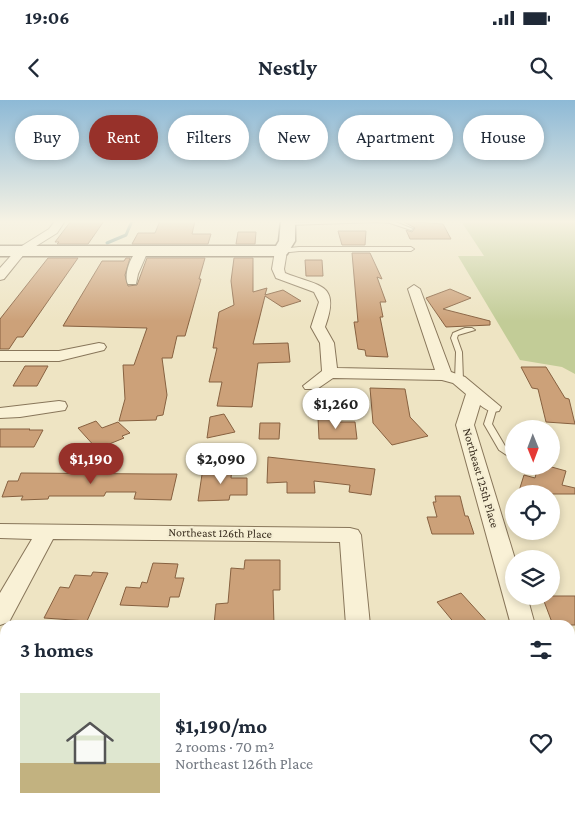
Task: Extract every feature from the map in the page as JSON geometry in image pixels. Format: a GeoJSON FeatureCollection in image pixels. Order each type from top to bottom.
{"type":"FeatureCollection","features":[{"type":"Feature","properties":{"kind":"street"},"geometry":{"type":"LineString","coordinates":[[0,276],[18,254]]}},
{"type":"Feature","properties":{"kind":"street"},"geometry":{"type":"LineString","coordinates":[[132,281],[132,274],[141,254]]}},
{"type":"Feature","properties":{"kind":"street"},"geometry":{"type":"LineString","coordinates":[[280,254],[278,269],[280,275],[320,290],[326,297],[326,310],[318,327],[328,343],[330,373]]}},
{"type":"Feature","properties":{"kind":"street"},"geometry":{"type":"LineString","coordinates":[[414,289],[451,377]]}},
{"type":"Feature","properties":{"kind":"street"},"geometry":{"type":"LineString","coordinates":[[0,356],[58,356],[99,347]]}},
{"type":"Feature","properties":{"kind":"street"},"geometry":{"type":"LineString","coordinates":[[311,386],[330,373],[451,377],[493,407]]}},
{"type":"Feature","properties":{"kind":"street","name":"Northeast 125th Place"},"geometry":{"type":"LineString","coordinates":[[475,393],[465,425],[505,561]]}},
{"type":"Feature","properties":{"kind":"street"},"geometry":{"type":"LineString","coordinates":[[0,413],[59,406]]}},
{"type":"Feature","properties":{"kind":"street"},"geometry":{"type":"LineString","coordinates":[[0,615],[47,530]]}},
{"type":"Feature","properties":{"kind":"street","name":"Northeast 126th Place"},"geometry":{"type":"LineString","coordinates":[[0,531],[47,530],[350,535],[358,620]]}},
{"type":"Feature","properties":{"kind":"street"},"geometry":{"type":"LineString","coordinates":[[517,605],[522,620]]}},
{"type":"Feature","properties":{"kind":"lane"},"geometry":{"type":"LineString","coordinates":[[451,377],[459,352],[454,338],[456,334],[472,330]]}},
{"type":"Feature","properties":{"kind":"lane"},"geometry":{"type":"LineString","coordinates":[[493,407],[488,424],[505,450]]}},
{"type":"Feature","properties":{"kind":"green space"},"geometry":{"type":"Polygon","coordinates":[[[483,254],[575,254],[575,374],[562,367],[520,360],[458,256],[484,256],[483,254]]]}},
{"type":"Feature","properties":{"kind":"building"},"geometry":{"type":"Polygon","coordinates":[[[352,254],[371,254],[382,279],[377,277],[386,302],[380,302],[383,317],[380,317],[388,357],[366,356],[365,350],[358,349],[354,322],[358,322],[352,254]]]}},
{"type":"Feature","properties":{"kind":"building"},"geometry":{"type":"Polygon","coordinates":[[[48,258],[78,258],[23,337],[17,337],[9,349],[0,349],[0,319],[48,258]]]}},
{"type":"Feature","properties":{"kind":"building"},"geometry":{"type":"Polygon","coordinates":[[[126,258],[130,258],[125,275],[128,286],[137,285],[147,258],[205,258],[185,336],[177,336],[172,358],[162,358],[167,395],[163,415],[157,416],[156,420],[119,421],[125,399],[123,365],[134,365],[147,328],[63,326],[102,261],[124,261],[126,258]]]}},
{"type":"Feature","properties":{"kind":"building"},"geometry":{"type":"Polygon","coordinates":[[[234,258],[253,258],[253,292],[267,288],[265,295],[283,290],[301,301],[282,307],[265,296],[253,344],[288,343],[290,362],[258,363],[252,407],[217,406],[222,382],[209,382],[217,348],[213,348],[219,312],[234,305],[231,281],[234,258]]]}},
{"type":"Feature","properties":{"kind":"building"},"geometry":{"type":"Polygon","coordinates":[[[305,260],[322,260],[323,276],[306,276],[305,260]]]}},
{"type":"Feature","properties":{"kind":"building"},"geometry":{"type":"Polygon","coordinates":[[[450,289],[471,298],[443,309],[490,321],[490,325],[446,327],[426,298],[450,289]]]}},
{"type":"Feature","properties":{"kind":"building"},"geometry":{"type":"Polygon","coordinates":[[[25,366],[48,366],[37,386],[13,386],[25,366]]]}},
{"type":"Feature","properties":{"kind":"building"},"geometry":{"type":"Polygon","coordinates":[[[521,367],[546,367],[565,398],[569,399],[575,424],[560,423],[560,420],[546,420],[538,389],[532,388],[521,367]]]}},
{"type":"Feature","properties":{"kind":"building"},"geometry":{"type":"Polygon","coordinates":[[[370,388],[405,389],[410,417],[428,436],[392,445],[373,423],[370,388]]]}},
{"type":"Feature","properties":{"kind":"building"},"geometry":{"type":"Polygon","coordinates":[[[224,414],[235,432],[207,438],[210,417],[224,414]]]}},
{"type":"Feature","properties":{"kind":"building"},"geometry":{"type":"Polygon","coordinates":[[[318,418],[338,419],[338,422],[355,422],[357,439],[319,439],[318,418]]]}},
{"type":"Feature","properties":{"kind":"building"},"geometry":{"type":"Polygon","coordinates":[[[96,421],[102,428],[118,422],[130,433],[122,436],[124,438],[97,449],[78,428],[96,421]]]}},
{"type":"Feature","properties":{"kind":"building"},"geometry":{"type":"Polygon","coordinates":[[[260,423],[280,423],[279,439],[259,439],[260,423]]]}},
{"type":"Feature","properties":{"kind":"building"},"geometry":{"type":"Polygon","coordinates":[[[0,429],[43,430],[34,447],[0,447],[0,429]]]}},
{"type":"Feature","properties":{"kind":"building"},"geometry":{"type":"Polygon","coordinates":[[[268,457],[375,469],[371,495],[349,492],[350,485],[314,481],[315,493],[287,493],[287,482],[267,483],[268,457]]]}},
{"type":"Feature","properties":{"kind":"building"},"geometry":{"type":"Polygon","coordinates":[[[203,468],[232,468],[231,478],[247,478],[247,495],[230,495],[229,500],[198,501],[203,468]]]}},
{"type":"Feature","properties":{"kind":"building"},"geometry":{"type":"Polygon","coordinates":[[[560,469],[566,471],[562,485],[575,488],[575,494],[560,494],[560,485],[521,485],[524,475],[535,478],[536,475],[560,475],[560,469]]]}},
{"type":"Feature","properties":{"kind":"building"},"geometry":{"type":"Polygon","coordinates":[[[21,473],[177,474],[171,500],[134,499],[136,492],[106,492],[104,496],[49,496],[48,499],[21,500],[23,496],[2,497],[8,481],[18,481],[21,473]]]}},
{"type":"Feature","properties":{"kind":"building"},"geometry":{"type":"Polygon","coordinates":[[[435,496],[460,496],[465,516],[468,516],[474,534],[432,534],[427,517],[437,517],[433,502],[436,502],[435,496]]]}},
{"type":"Feature","properties":{"kind":"building"},"geometry":{"type":"Polygon","coordinates":[[[245,560],[280,560],[280,590],[273,590],[274,620],[214,620],[216,604],[228,603],[231,568],[244,569],[245,560]]]}},
{"type":"Feature","properties":{"kind":"building"},"geometry":{"type":"Polygon","coordinates":[[[153,563],[178,564],[175,578],[184,578],[179,597],[170,597],[168,607],[120,605],[126,587],[140,588],[142,582],[147,583],[153,563]]]}},
{"type":"Feature","properties":{"kind":"building"},"geometry":{"type":"Polygon","coordinates":[[[93,572],[108,573],[87,620],[44,618],[60,587],[69,588],[75,575],[91,576],[93,572]]]}},
{"type":"Feature","properties":{"kind":"building"},"geometry":{"type":"Polygon","coordinates":[[[461,593],[485,620],[452,620],[437,602],[461,593]]]}},
{"type":"Feature","properties":{"kind":"building"},"geometry":{"type":"Polygon","coordinates":[[[560,596],[575,596],[575,620],[551,620],[545,605],[560,605],[560,596]]]}}]}
